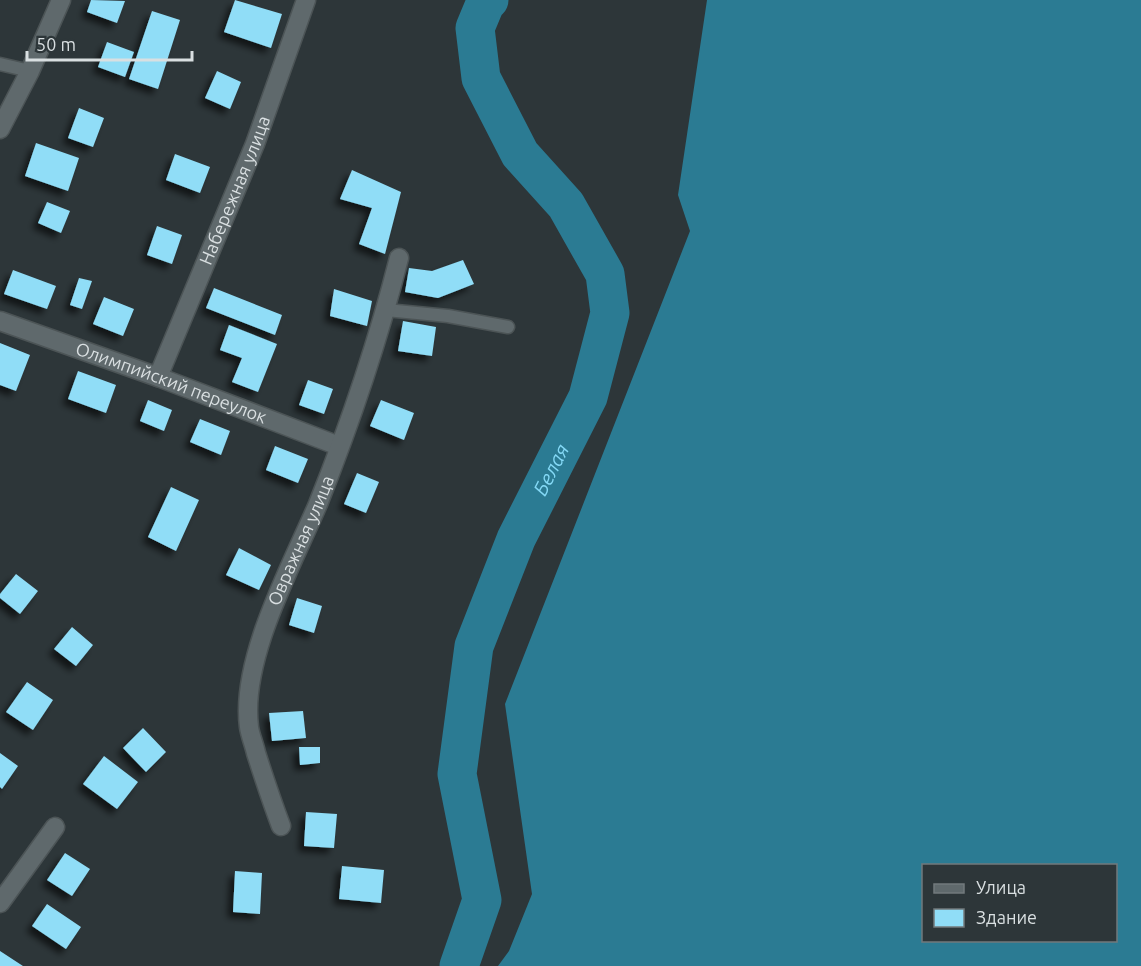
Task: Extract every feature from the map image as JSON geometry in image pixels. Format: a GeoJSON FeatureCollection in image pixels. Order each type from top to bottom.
{"type":"FeatureCollection","features":[{"type":"Feature","properties":{"kind":"street"},"geometry":{"type":"LineString","coordinates":[[0,129],[30,71],[61,0]]}},
{"type":"Feature","properties":{"kind":"street","name":"Набережная улица"},"geometry":{"type":"LineString","coordinates":[[158,377],[255,144],[306,0]]}},
{"type":"Feature","properties":{"kind":"street","name":"Овражная улица"},"geometry":{"type":"LineString","coordinates":[[281,826],[264,780],[249,727],[249,692],[260,645],[291,563],[318,504],[339,446],[386,310],[399,258]]}},
{"type":"Feature","properties":{"kind":"street","name":"Олимпийский переулок"},"geometry":{"type":"LineString","coordinates":[[0,321],[158,377],[339,446]]}},
{"type":"Feature","properties":{"kind":"street"},"geometry":{"type":"LineString","coordinates":[[0,903],[55,827]]}},
{"type":"Feature","properties":{"kind":"lane"},"geometry":{"type":"LineString","coordinates":[[0,64],[30,71]]}},
{"type":"Feature","properties":{"kind":"lane"},"geometry":{"type":"LineString","coordinates":[[386,310],[448,316],[508,327]]}},
{"type":"Feature","properties":{"kind":"shaded area"},"geometry":{"type":"Polygon","coordinates":[[[707,0],[1141,0],[1141,966],[498,966],[509,951],[532,894],[505,704],[690,231],[678,195],[707,0]]]}},
{"type":"Feature","properties":{"kind":"building"},"geometry":{"type":"Polygon","coordinates":[[[91,0],[125,1],[117,23],[87,12],[91,0]]]}},
{"type":"Feature","properties":{"kind":"building"},"geometry":{"type":"Polygon","coordinates":[[[235,0],[282,14],[271,48],[224,32],[235,0]]]}},
{"type":"Feature","properties":{"kind":"building"},"geometry":{"type":"Polygon","coordinates":[[[152,11],[180,20],[158,89],[129,79],[152,11]]]}},
{"type":"Feature","properties":{"kind":"building"},"geometry":{"type":"Polygon","coordinates":[[[107,42],[134,52],[125,77],[98,67],[107,42]]]}},
{"type":"Feature","properties":{"kind":"building"},"geometry":{"type":"Polygon","coordinates":[[[217,71],[241,82],[230,109],[205,98],[217,71]]]}},
{"type":"Feature","properties":{"kind":"building"},"geometry":{"type":"Polygon","coordinates":[[[79,108],[104,118],[93,147],[68,138],[79,108]]]}},
{"type":"Feature","properties":{"kind":"building"},"geometry":{"type":"Polygon","coordinates":[[[36,143],[79,158],[68,191],[25,176],[36,143]]]}},
{"type":"Feature","properties":{"kind":"building"},"geometry":{"type":"Polygon","coordinates":[[[175,154],[210,167],[200,193],[166,180],[175,154]]]}},
{"type":"Feature","properties":{"kind":"building"},"geometry":{"type":"Polygon","coordinates":[[[352,170],[401,192],[385,254],[359,244],[372,208],[340,199],[352,170]]]}},
{"type":"Feature","properties":{"kind":"building"},"geometry":{"type":"Polygon","coordinates":[[[47,202],[70,211],[61,233],[38,223],[47,202]]]}},
{"type":"Feature","properties":{"kind":"building"},"geometry":{"type":"Polygon","coordinates":[[[157,226],[182,235],[172,264],[147,255],[157,226]]]}},
{"type":"Feature","properties":{"kind":"building"},"geometry":{"type":"Polygon","coordinates":[[[463,260],[474,284],[438,298],[405,292],[409,268],[432,271],[463,260]]]}},
{"type":"Feature","properties":{"kind":"building"},"geometry":{"type":"Polygon","coordinates":[[[13,270],[56,286],[47,309],[4,294],[13,270]]]}},
{"type":"Feature","properties":{"kind":"building"},"geometry":{"type":"Polygon","coordinates":[[[79,278],[92,281],[82,309],[70,305],[79,278]]]}},
{"type":"Feature","properties":{"kind":"building"},"geometry":{"type":"Polygon","coordinates":[[[214,288],[282,315],[275,335],[206,308],[214,288]]]}},
{"type":"Feature","properties":{"kind":"building"},"geometry":{"type":"Polygon","coordinates":[[[334,289],[372,301],[367,326],[330,316],[334,289]]]}},
{"type":"Feature","properties":{"kind":"building"},"geometry":{"type":"Polygon","coordinates":[[[104,297],[134,309],[123,336],[93,324],[104,297]]]}},
{"type":"Feature","properties":{"kind":"building"},"geometry":{"type":"Polygon","coordinates":[[[403,321],[436,327],[432,356],[398,351],[403,321]]]}},
{"type":"Feature","properties":{"kind":"building"},"geometry":{"type":"Polygon","coordinates":[[[229,325],[277,344],[258,392],[232,382],[242,358],[220,350],[229,325]]]}},
{"type":"Feature","properties":{"kind":"building"},"geometry":{"type":"Polygon","coordinates":[[[0,343],[30,355],[16,391],[0,385],[0,343]]]}},
{"type":"Feature","properties":{"kind":"building"},"geometry":{"type":"Polygon","coordinates":[[[78,371],[116,385],[106,413],[68,399],[78,371]]]}},
{"type":"Feature","properties":{"kind":"building"},"geometry":{"type":"Polygon","coordinates":[[[308,380],[333,389],[324,414],[299,405],[308,380]]]}},
{"type":"Feature","properties":{"kind":"building"},"geometry":{"type":"Polygon","coordinates":[[[148,400],[172,410],[164,431],[140,421],[148,400]]]}},
{"type":"Feature","properties":{"kind":"building"},"geometry":{"type":"Polygon","coordinates":[[[381,400],[414,413],[404,440],[370,426],[381,400]]]}},
{"type":"Feature","properties":{"kind":"building"},"geometry":{"type":"Polygon","coordinates":[[[200,419],[230,431],[221,455],[190,442],[200,419]]]}},
{"type":"Feature","properties":{"kind":"building"},"geometry":{"type":"Polygon","coordinates":[[[275,446],[308,459],[298,483],[266,470],[275,446]]]}},
{"type":"Feature","properties":{"kind":"building"},"geometry":{"type":"Polygon","coordinates":[[[357,473],[379,482],[366,513],[344,504],[357,473]]]}},
{"type":"Feature","properties":{"kind":"building"},"geometry":{"type":"Polygon","coordinates":[[[171,487],[199,500],[176,551],[148,537],[171,487]]]}},
{"type":"Feature","properties":{"kind":"building"},"geometry":{"type":"Polygon","coordinates":[[[239,548],[271,565],[259,590],[226,575],[239,548]]]}},
{"type":"Feature","properties":{"kind":"building"},"geometry":{"type":"Polygon","coordinates":[[[16,574],[38,591],[20,614],[0,598],[0,594],[16,574]]]}},
{"type":"Feature","properties":{"kind":"building"},"geometry":{"type":"Polygon","coordinates":[[[297,598],[322,606],[314,633],[289,625],[297,598]]]}},
{"type":"Feature","properties":{"kind":"building"},"geometry":{"type":"Polygon","coordinates":[[[72,627],[93,645],[76,666],[54,649],[72,627]]]}},
{"type":"Feature","properties":{"kind":"building"},"geometry":{"type":"Polygon","coordinates":[[[27,682],[53,700],[33,730],[6,712],[27,682]]]}},
{"type":"Feature","properties":{"kind":"building"},"geometry":{"type":"Polygon","coordinates":[[[303,711],[306,738],[272,741],[269,713],[303,711]]]}},
{"type":"Feature","properties":{"kind":"building"},"geometry":{"type":"Polygon","coordinates":[[[143,728],[166,752],[146,772],[123,748],[143,728]]]}},
{"type":"Feature","properties":{"kind":"building"},"geometry":{"type":"Polygon","coordinates":[[[299,747],[320,747],[320,763],[300,765],[299,747]]]}},
{"type":"Feature","properties":{"kind":"building"},"geometry":{"type":"Polygon","coordinates":[[[0,753],[18,766],[2,789],[0,787],[0,753]]]}},
{"type":"Feature","properties":{"kind":"building"},"geometry":{"type":"Polygon","coordinates":[[[104,756],[138,782],[117,809],[83,784],[104,756]]]}},
{"type":"Feature","properties":{"kind":"building"},"geometry":{"type":"Polygon","coordinates":[[[306,812],[337,814],[334,848],[304,846],[306,812]]]}},
{"type":"Feature","properties":{"kind":"building"},"geometry":{"type":"Polygon","coordinates":[[[65,853],[90,869],[72,896],[47,880],[65,853]]]}},
{"type":"Feature","properties":{"kind":"building"},"geometry":{"type":"Polygon","coordinates":[[[342,866],[384,870],[381,903],[339,899],[342,866]]]}},
{"type":"Feature","properties":{"kind":"building"},"geometry":{"type":"Polygon","coordinates":[[[235,871],[262,873],[260,914],[233,912],[235,871]]]}},
{"type":"Feature","properties":{"kind":"building"},"geometry":{"type":"Polygon","coordinates":[[[47,904],[81,927],[66,949],[32,926],[47,904]]]}},
{"type":"Feature","properties":{"kind":"building"},"geometry":{"type":"Polygon","coordinates":[[[0,951],[23,966],[0,966],[0,951]]]}},
{"type":"Feature","properties":{"kind":"waterway","name":"Белая"},"geometry":{"type":"LineString","coordinates":[[459,966],[482,900],[457,774],[474,646],[516,539],[588,397],[610,313],[605,274],[566,205],[520,154],[481,78],[475,28],[489,0]]}}]}
